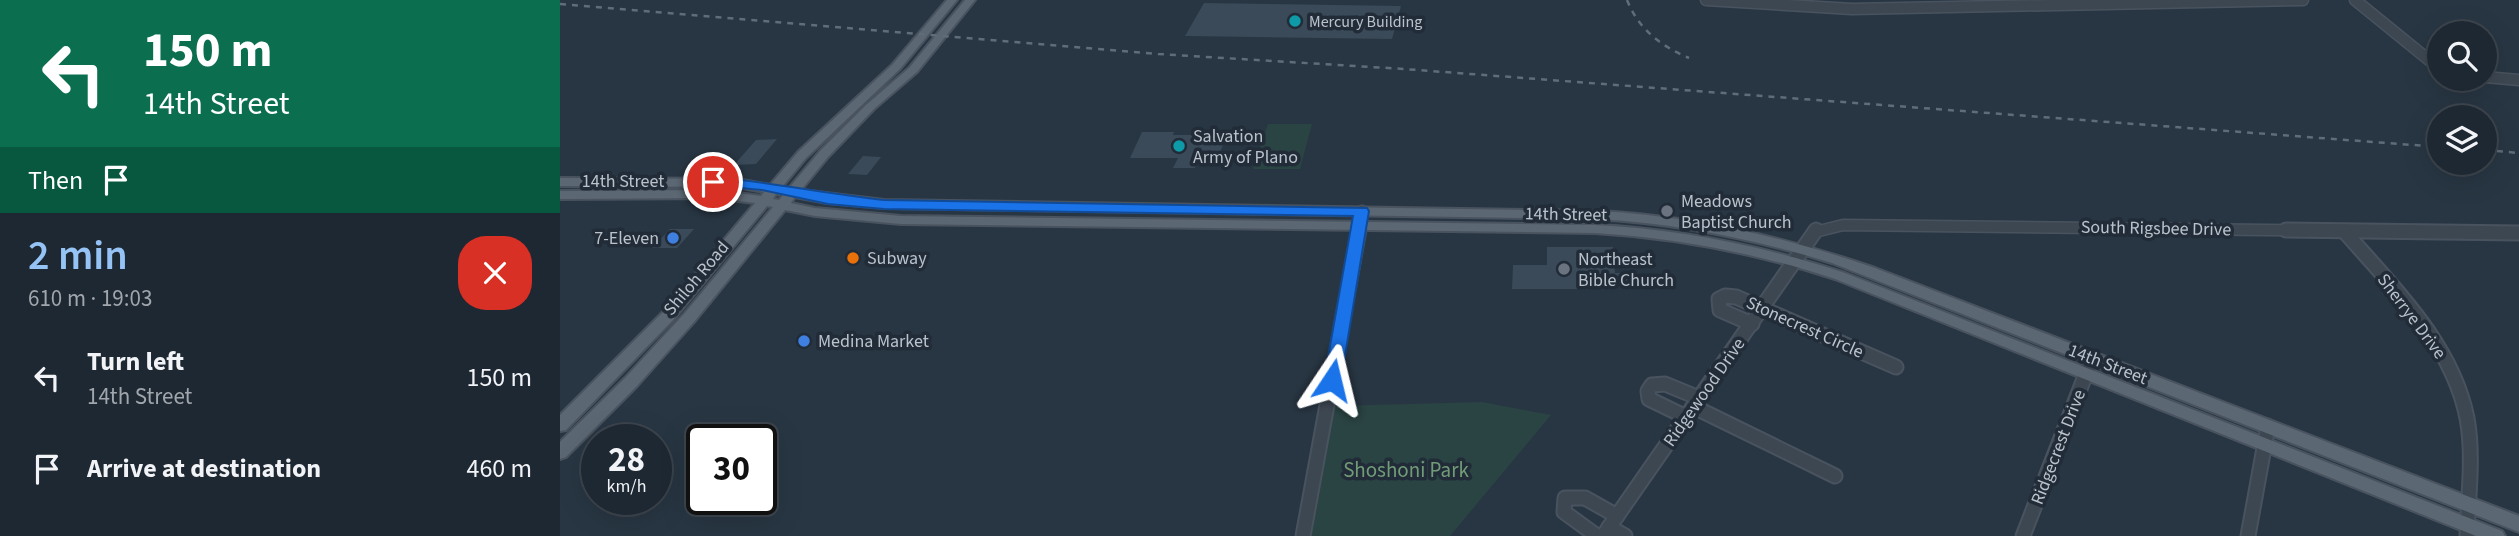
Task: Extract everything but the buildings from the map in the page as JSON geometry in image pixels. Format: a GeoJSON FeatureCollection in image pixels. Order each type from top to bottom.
{"type":"FeatureCollection","features":[{"type":"Feature","properties":{"kind":"main road","name":"Shiloh Road"},"geometry":{"type":"LineString","coordinates":[[560,425],[668,316],[774,187],[824,133],[885,76],[952,0]]}},
{"type":"Feature","properties":{"kind":"main road","name":"Shiloh Road"},"geometry":{"type":"LineString","coordinates":[[560,452],[631,382],[690,318],[791,192],[842,135],[904,78],[970,0]]}},
{"type":"Feature","properties":{"kind":"main road"},"geometry":{"type":"LineString","coordinates":[[885,76],[904,78]]}},
{"type":"Feature","properties":{"kind":"main road","name":"14th Street"},"geometry":{"type":"LineString","coordinates":[[560,182],[713,182],[774,187],[874,204],[1619,215],[1680,228],[1752,249],[1800,255],[1870,271],[2092,358],[2266,435],[2467,530],[2496,536]]}},
{"type":"Feature","properties":{"kind":"main road","name":"14th Street"},"geometry":{"type":"LineString","coordinates":[[560,195],[713,194],[861,218],[1627,230],[1680,228]]}},
{"type":"Feature","properties":{"kind":"main road"},"geometry":{"type":"LineString","coordinates":[[986,220],[994,206]]}},
{"type":"Feature","properties":{"kind":"main road"},"geometry":{"type":"LineString","coordinates":[[1155,223],[1161,209]]}},
{"type":"Feature","properties":{"kind":"main road"},"geometry":{"type":"LineString","coordinates":[[1507,228],[1508,213]]}},
{"type":"Feature","properties":{"kind":"main road","name":"14th Street"},"geometry":{"type":"LineString","coordinates":[[1800,255],[2087,374],[2468,504],[2519,524]]}},
{"type":"Feature","properties":{"kind":"main road"},"geometry":{"type":"LineString","coordinates":[[668,316],[690,318]]}},
{"type":"Feature","properties":{"kind":"street"},"geometry":{"type":"LineString","coordinates":[[1706,0],[1852,9],[2303,0]]}},
{"type":"Feature","properties":{"kind":"street"},"geometry":{"type":"LineString","coordinates":[[2354,0],[2427,61]]}},
{"type":"Feature","properties":{"kind":"street"},"geometry":{"type":"LineString","coordinates":[[2497,78],[2519,80]]}},
{"type":"Feature","properties":{"kind":"street"},"geometry":{"type":"LineString","coordinates":[[1303,536],[1362,211]]}},
{"type":"Feature","properties":{"kind":"street","name":"South Rigsbee Drive"},"geometry":{"type":"LineString","coordinates":[[1800,255],[1816,230],[1843,225],[2519,233]]}},
{"type":"Feature","properties":{"kind":"street","name":"Sherrye Drive"},"geometry":{"type":"LineString","coordinates":[[2344,231],[2428,332],[2449,366],[2467,417],[2467,530]]}},
{"type":"Feature","properties":{"kind":"street","name":"Ridgewood Drive"},"geometry":{"type":"LineString","coordinates":[[1606,529],[1800,255]]}},
{"type":"Feature","properties":{"kind":"street","name":"Stonecrest Circle"},"geometry":{"type":"LineString","coordinates":[[1752,324],[1720,310],[1719,299],[1725,296],[1735,297],[1896,366]]}},
{"type":"Feature","properties":{"kind":"street","name":"Ridgecrest Drive"},"geometry":{"type":"LineString","coordinates":[[2023,536],[2092,358]]}},
{"type":"Feature","properties":{"kind":"street"},"geometry":{"type":"LineString","coordinates":[[1693,407],[1835,476]]}},
{"type":"Feature","properties":{"kind":"street"},"geometry":{"type":"LineString","coordinates":[[2248,536],[2266,435]]}},
{"type":"Feature","properties":{"kind":"street"},"geometry":{"type":"LineString","coordinates":[[1606,529],[1625,536]]}},
{"type":"Feature","properties":{"kind":"green space"},"geometry":{"type":"Polygon","coordinates":[[[1268,124],[1312,124],[1300,169],[1253,169],[1268,124]]]}},
{"type":"Feature","properties":{"kind":"green space","name":"Shoshoni Park"},"geometry":{"type":"Polygon","coordinates":[[[1482,402],[1551,415],[1450,536],[1309,536],[1333,406],[1482,402]]]}},
{"type":"Feature","properties":{"kind":"railway"},"geometry":{"type":"LineString","coordinates":[[1627,0],[1638,20],[1652,36],[1689,58]]}},
{"type":"Feature","properties":{"kind":"railway"},"geometry":{"type":"LineString","coordinates":[[560,4],[1158,54],[1404,69],[2427,146]]}},
{"type":"Feature","properties":{"kind":"railway"},"geometry":{"type":"LineString","coordinates":[[2497,151],[2519,153]]}},
{"type":"Feature","properties":{"kind":"place","name":"Mercury Building"},"geometry":{"type":"Point","coordinates":[1295,21]}},
{"type":"Feature","properties":{"kind":"place","name":"Salvation Army of Plano"},"geometry":{"type":"Point","coordinates":[1179,146]}},
{"type":"Feature","properties":{"kind":"place","name":"Meadows Baptist Church"},"geometry":{"type":"Point","coordinates":[1667,211]}},
{"type":"Feature","properties":{"kind":"place","name":"7-Eleven"},"geometry":{"type":"Point","coordinates":[673,238]}},
{"type":"Feature","properties":{"kind":"place","name":"Subway"},"geometry":{"type":"Point","coordinates":[853,258]}},
{"type":"Feature","properties":{"kind":"place","name":"Northeast Bible Church"},"geometry":{"type":"Point","coordinates":[1564,269]}},
{"type":"Feature","properties":{"kind":"place","name":"Medina Market"},"geometry":{"type":"Point","coordinates":[804,341]}},
{"type":"Feature","properties":{"kind":"route"},"geometry":{"type":"LineString","coordinates":[[713,182],[774,187],[828,199],[884,204],[1362,211],[1350,266],[1332,380]]}}]}
